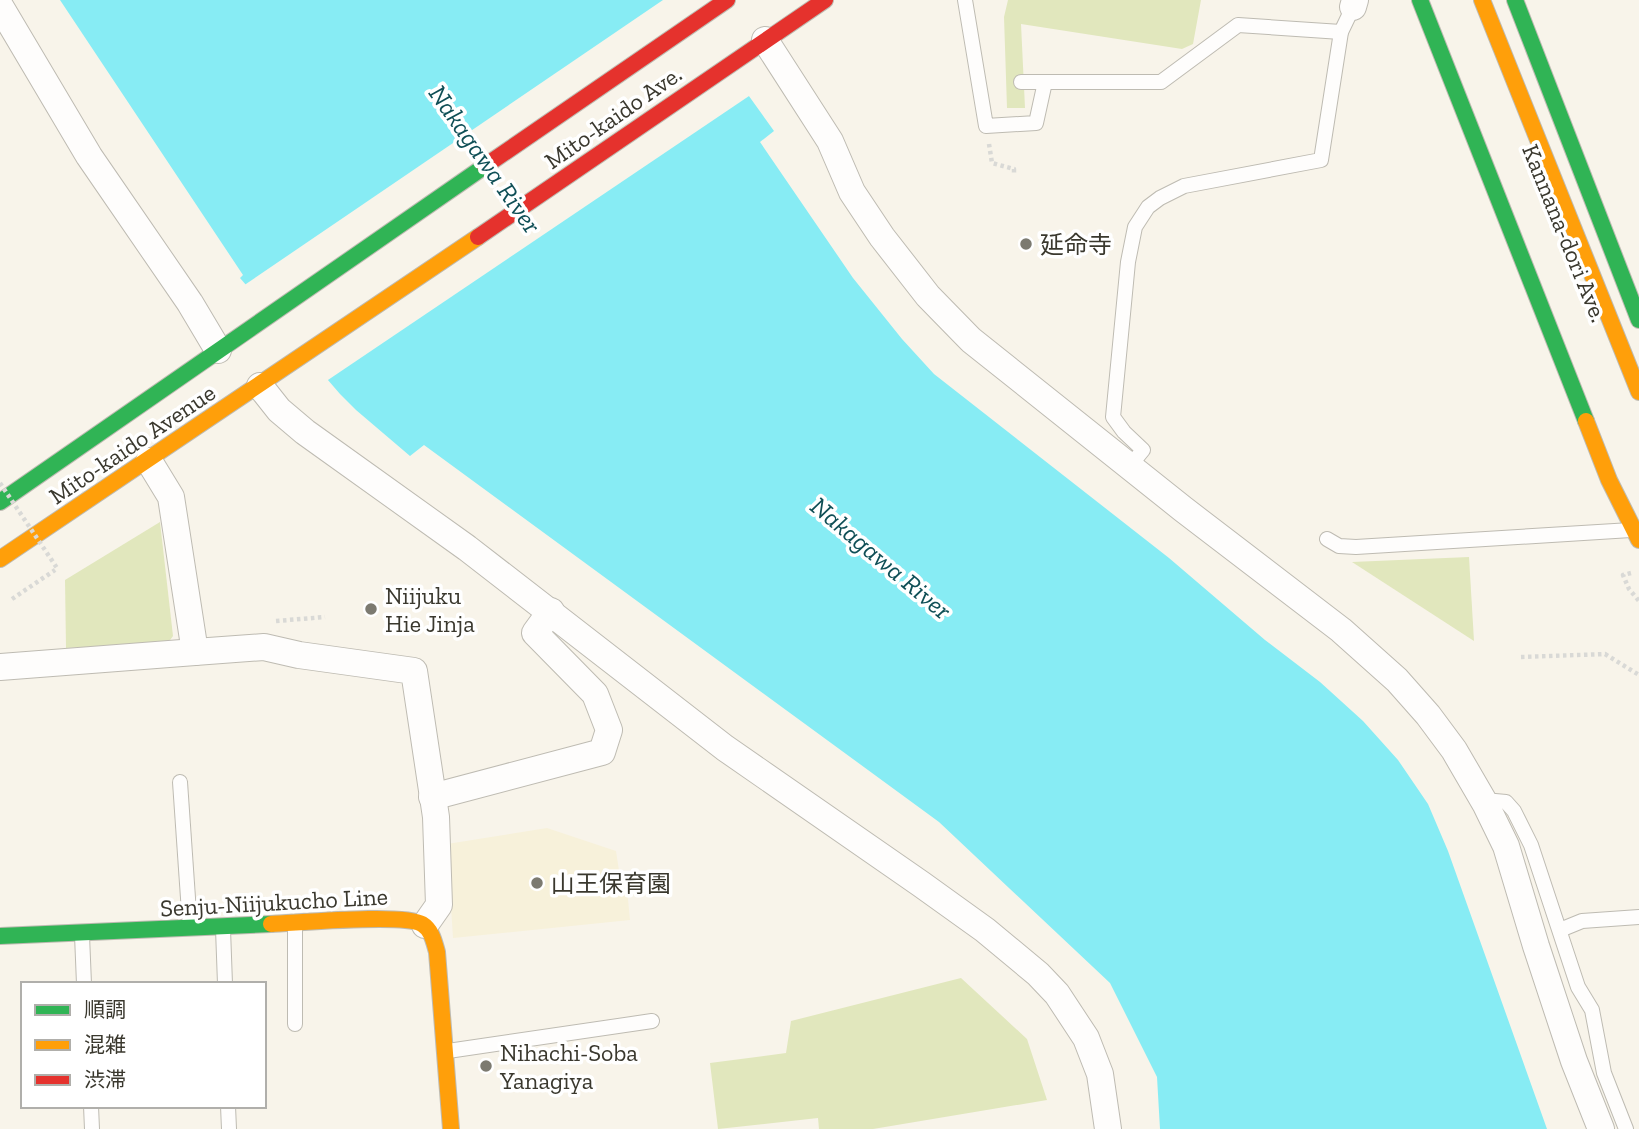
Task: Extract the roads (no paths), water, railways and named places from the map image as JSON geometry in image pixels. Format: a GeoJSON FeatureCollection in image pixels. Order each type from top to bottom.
{"type":"FeatureCollection","features":[{"type":"Feature","properties":{"kind":"main road","name":"Mito-kaido Ave."},"geometry":{"type":"LineString","coordinates":[[253,326],[727,0]]}},
{"type":"Feature","properties":{"kind":"main road","name":"Mito-kaido Ave."},"geometry":{"type":"LineString","coordinates":[[289,366],[825,0]]}},
{"type":"Feature","properties":{"kind":"main road"},"geometry":{"type":"LineString","coordinates":[[1420,0],[1609,480],[1636,535]]}},
{"type":"Feature","properties":{"kind":"main road","name":"Kannana-dori Ave."},"geometry":{"type":"LineString","coordinates":[[1482,0],[1639,392]]}},
{"type":"Feature","properties":{"kind":"main road"},"geometry":{"type":"LineString","coordinates":[[1515,0],[1639,320]]}},
{"type":"Feature","properties":{"kind":"main road","name":"Mito-kaido Avenue"},"geometry":{"type":"LineString","coordinates":[[0,502],[253,326]]}},
{"type":"Feature","properties":{"kind":"main road","name":"Mito-kaido Avenue"},"geometry":{"type":"LineString","coordinates":[[0,559],[289,366]]}},
{"type":"Feature","properties":{"kind":"main road","name":"Senju-Niijukucho Line"},"geometry":{"type":"LineString","coordinates":[[0,936],[390,919],[413,920],[425,925]]}},
{"type":"Feature","properties":{"kind":"main road"},"geometry":{"type":"LineString","coordinates":[[425,925],[434,937],[437,952],[451,1129]]}},
{"type":"Feature","properties":{"kind":"street"},"geometry":{"type":"LineString","coordinates":[[0,6],[89,156],[190,303],[218,350]]}},
{"type":"Feature","properties":{"kind":"street"},"geometry":{"type":"LineString","coordinates":[[754,47],[830,141],[852,192],[882,237],[928,296],[971,341],[1341,630],[1397,680],[1428,715],[1454,750],[1506,846],[1535,946],[1574,1061],[1601,1129]]}},
{"type":"Feature","properties":{"kind":"street"},"geometry":{"type":"LineString","coordinates":[[260,386],[279,410],[305,432],[457,540],[725,748],[932,891],[1038,974],[1057,994],[1086,1038],[1100,1074],[1108,1129]]}},
{"type":"Feature","properties":{"kind":"street"},"geometry":{"type":"LineString","coordinates":[[149,461],[171,497],[195,652]]}},
{"type":"Feature","properties":{"kind":"street"},"geometry":{"type":"LineString","coordinates":[[432,797],[602,752],[609,730],[595,694],[535,633],[551,611]]}},
{"type":"Feature","properties":{"kind":"street"},"geometry":{"type":"LineString","coordinates":[[0,667],[264,647],[299,655],[414,671],[436,817],[439,905],[425,925]]}},
{"type":"Feature","properties":{"kind":"lane"},"geometry":{"type":"LineString","coordinates":[[965,0],[986,125],[1036,123],[1045,82]]}},
{"type":"Feature","properties":{"kind":"lane"},"geometry":{"type":"LineString","coordinates":[[1129,467],[1143,450],[1113,417],[1128,262],[1135,227],[1148,207],[1184,186],[1321,160],[1341,32],[1354,4]]}},
{"type":"Feature","properties":{"kind":"lane"},"geometry":{"type":"LineString","coordinates":[[1021,82],[1161,82],[1238,26],[1341,32]]}},
{"type":"Feature","properties":{"kind":"lane"},"geometry":{"type":"LineString","coordinates":[[1327,539],[1339,546],[1356,547],[1636,535]]}},
{"type":"Feature","properties":{"kind":"lane"},"geometry":{"type":"LineString","coordinates":[[180,782],[191,929]]}},
{"type":"Feature","properties":{"kind":"lane"},"geometry":{"type":"LineString","coordinates":[[1486,805],[1495,801],[1506,802],[1514,811],[1531,845],[1578,987],[1592,1010],[1604,1073],[1626,1129]]}},
{"type":"Feature","properties":{"kind":"lane"},"geometry":{"type":"LineString","coordinates":[[1560,930],[1582,921],[1639,917]]}},
{"type":"Feature","properties":{"kind":"lane"},"geometry":{"type":"LineString","coordinates":[[295,923],[295,1024]]}},
{"type":"Feature","properties":{"kind":"lane"},"geometry":{"type":"LineString","coordinates":[[223,927],[225,982]]}},
{"type":"Feature","properties":{"kind":"lane"},"geometry":{"type":"LineString","coordinates":[[82,933],[84,982]]}},
{"type":"Feature","properties":{"kind":"lane"},"geometry":{"type":"LineString","coordinates":[[446,1051],[652,1021]]}},
{"type":"Feature","properties":{"kind":"lane"},"geometry":{"type":"LineString","coordinates":[[91,1108],[92,1129]]}},
{"type":"Feature","properties":{"kind":"lane"},"geometry":{"type":"LineString","coordinates":[[228,1108],[229,1129]]}},
{"type":"Feature","properties":{"kind":"water","name":"Nakagawa River"},"geometry":{"type":"Polygon","coordinates":[[[60,0],[680,0],[774,131],[760,142],[853,278],[934,374],[1169,558],[1265,640],[1320,682],[1363,721],[1398,760],[1428,804],[1448,851],[1547,1129],[1160,1129],[1157,1077],[1110,983],[939,822],[424,445],[410,456],[340,394],[240,278],[243,275],[60,0]]]}},
{"type":"Feature","properties":{"kind":"place","name":"延命寺"},"geometry":{"type":"Point","coordinates":[1026,244]}},
{"type":"Feature","properties":{"kind":"place","name":"Niijuku Hie Jinja"},"geometry":{"type":"Point","coordinates":[371,609]}},
{"type":"Feature","properties":{"kind":"place","name":"山王保育園"},"geometry":{"type":"Point","coordinates":[537,883]}},
{"type":"Feature","properties":{"kind":"place","name":"Nihachi-Soba Yanagiya"},"geometry":{"type":"Point","coordinates":[486,1066]}}]}
